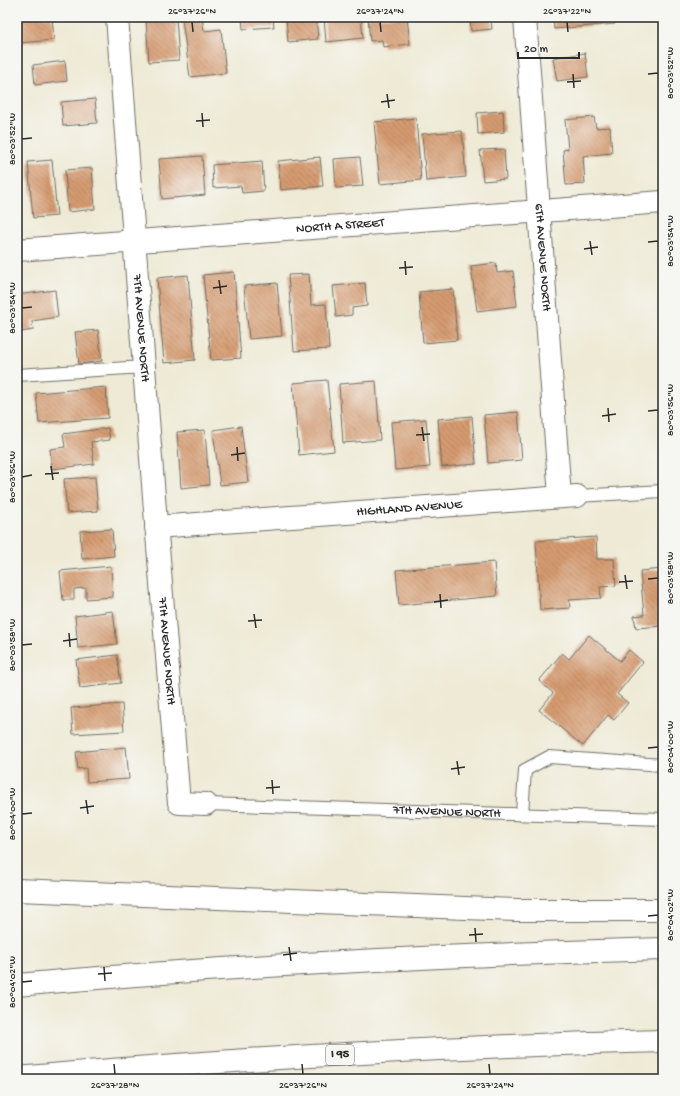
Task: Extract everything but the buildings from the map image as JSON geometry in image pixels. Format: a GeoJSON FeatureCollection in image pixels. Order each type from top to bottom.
{"type":"FeatureCollection","features":[{"type":"Feature","properties":{"kind":"main road","name":"7TH AVENUE NORTH"},"geometry":{"type":"LineString","coordinates":[[117,17],[156,527],[179,803],[206,804]]}},
{"type":"Feature","properties":{"kind":"main road","name":"6TH AVENUE NORTH"},"geometry":{"type":"LineString","coordinates":[[525,17],[539,211],[569,496]]}},
{"type":"Feature","properties":{"kind":"main road","name":"NORTH A STREET"},"geometry":{"type":"LineString","coordinates":[[17,250],[663,202]]}},
{"type":"Feature","properties":{"kind":"main road","name":"HIGHLAND AVENUE"},"geometry":{"type":"LineString","coordinates":[[156,527],[569,496]]}},
{"type":"Feature","properties":{"kind":"main road"},"geometry":{"type":"LineString","coordinates":[[17,890],[510,910],[663,910]]}},
{"type":"Feature","properties":{"kind":"main road"},"geometry":{"type":"LineString","coordinates":[[17,985],[145,974],[271,966],[492,955],[663,949]]}},
{"type":"Feature","properties":{"kind":"main road","name":"I 95"},"geometry":{"type":"LineString","coordinates":[[17,1078],[180,1064],[298,1057],[520,1046],[663,1041]]}},
{"type":"Feature","properties":{"kind":"lane"},"geometry":{"type":"LineString","coordinates":[[17,375],[144,367]]}},
{"type":"Feature","properties":{"kind":"lane","name":"HIGHLAND AVENUE"},"geometry":{"type":"LineString","coordinates":[[569,496],[663,490]]}},
{"type":"Feature","properties":{"kind":"lane"},"geometry":{"type":"LineString","coordinates":[[522,814],[525,770],[549,757],[663,765]]}},
{"type":"Feature","properties":{"kind":"lane","name":"7TH AVENUE NORTH"},"geometry":{"type":"LineString","coordinates":[[206,804],[663,819]]}}]}
